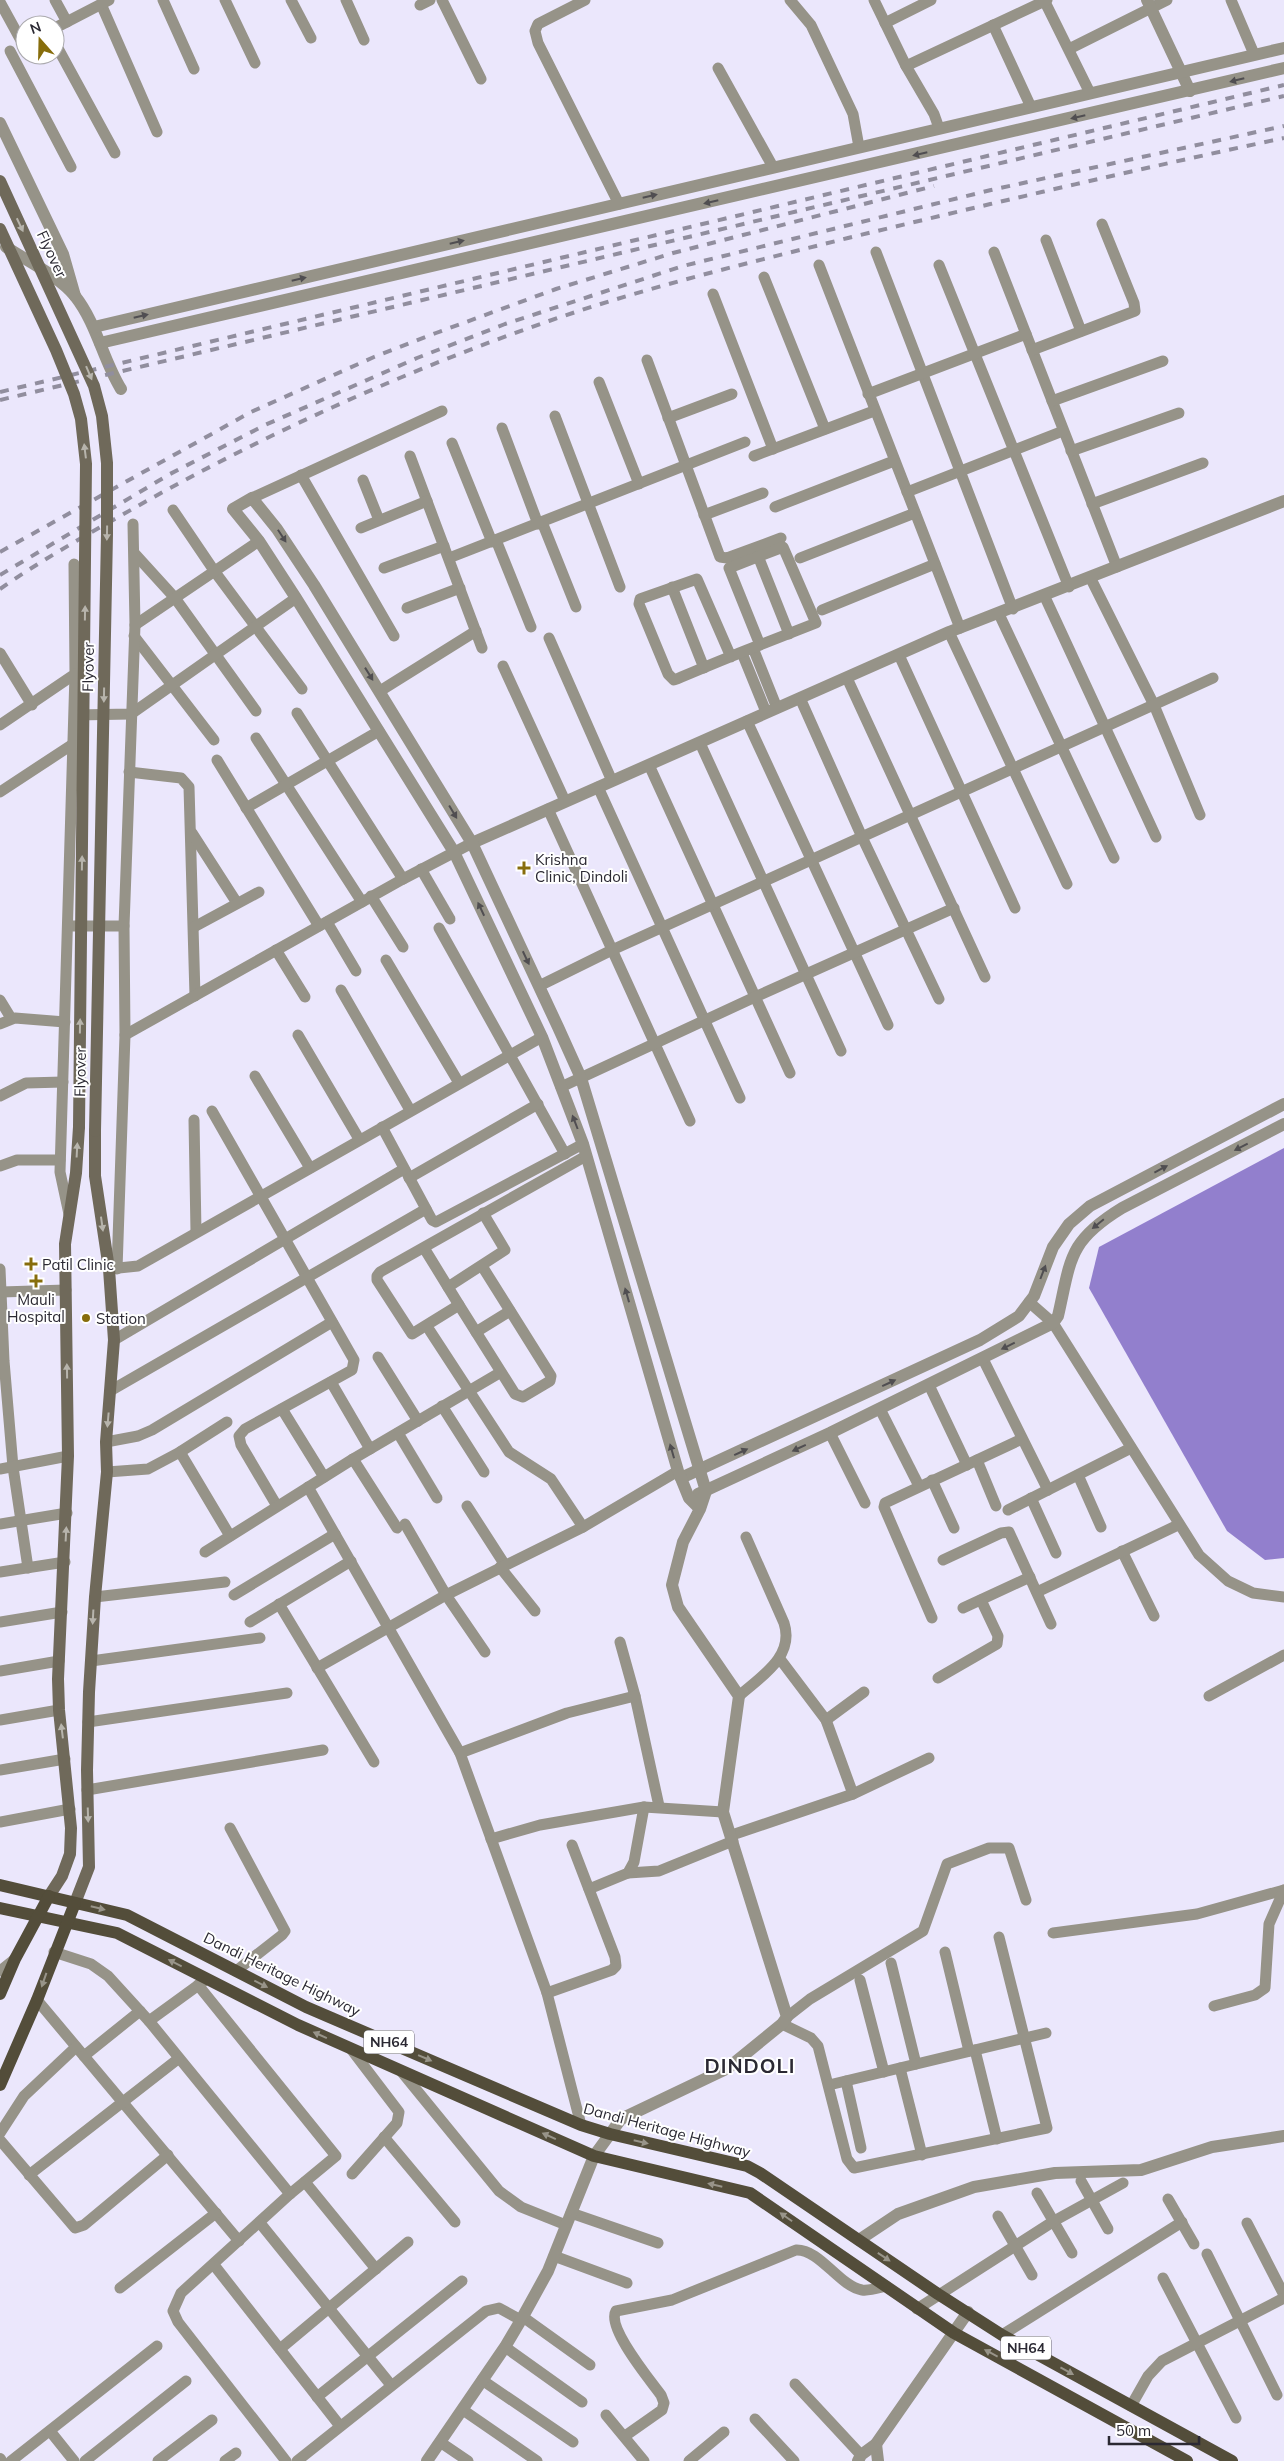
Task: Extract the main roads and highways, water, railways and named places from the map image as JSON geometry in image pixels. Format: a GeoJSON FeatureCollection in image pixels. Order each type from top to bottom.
{"type":"FeatureCollection","features":[{"type":"Feature","properties":{"kind":"main road","name":"Flyover"},"geometry":{"type":"LineString","coordinates":[[0,181],[94,386],[103,425],[107,463],[95,1176],[113,1269],[114,1340],[106,1442],[107,1472],[94,1597],[88,1722],[89,1866],[75,1902]]}},
{"type":"Feature","properties":{"kind":"main road","name":"Flyover"},"geometry":{"type":"LineString","coordinates":[[0,229],[56,350],[74,394],[81,419],[86,464],[78,1127],[76,1173],[65,1244],[68,1456],[65,1562],[59,1661],[59,1710],[70,1809],[70,1854],[62,1876],[50,1896]]}},
{"type":"Feature","properties":{"kind":"main road","name":"Dandi Heritage Highway"},"geometry":{"type":"LineString","coordinates":[[0,1885],[127,1916],[306,2006],[581,2125],[610,2134],[746,2166],[783,2188],[938,2294],[1002,2335],[1232,2461]]}},
{"type":"Feature","properties":{"kind":"main road"},"geometry":{"type":"LineString","coordinates":[[0,1994],[15,1959],[37,1916],[50,1896]]}},
{"type":"Feature","properties":{"kind":"main road"},"geometry":{"type":"LineString","coordinates":[[0,2085],[37,2000],[54,1952],[75,1902]]}},
{"type":"Feature","properties":{"kind":"main road","name":"NH64"},"geometry":{"type":"LineString","coordinates":[[0,1908],[117,1933],[202,1982],[594,2156],[750,2193],[954,2333],[1186,2461]]}},
{"type":"Feature","properties":{"kind":"railway"},"geometry":{"type":"LineString","coordinates":[[0,392],[1284,85]]}},
{"type":"Feature","properties":{"kind":"railway"},"geometry":{"type":"LineString","coordinates":[[0,400],[1284,96]]}},
{"type":"Feature","properties":{"kind":"railway"},"geometry":{"type":"LineString","coordinates":[[0,575],[170,474],[265,425],[417,358],[505,324],[683,266],[991,190],[1284,126]]}},
{"type":"Feature","properties":{"kind":"railway"},"geometry":{"type":"LineString","coordinates":[[0,589],[84,536],[136,507],[287,429],[443,360],[549,321],[660,286],[735,266],[1066,187],[1284,138]]}},
{"type":"Feature","properties":{"kind":"railway"},"geometry":{"type":"LineString","coordinates":[[0,552],[251,412],[374,357],[556,289],[673,253],[934,186]]}},
{"type":"Feature","properties":{"kind":"place","name":"Krishna Clinic, Dindoli"},"geometry":{"type":"Point","coordinates":[524,868]}},
{"type":"Feature","properties":{"kind":"place","name":"Patil Clinic"},"geometry":{"type":"Point","coordinates":[31,1264]}},
{"type":"Feature","properties":{"kind":"place","name":"Mauli Hospital"},"geometry":{"type":"Point","coordinates":[36,1281]}},
{"type":"Feature","properties":{"kind":"place","name":"Station"},"geometry":{"type":"Point","coordinates":[86,1318]}},
{"type":"Feature","properties":{"kind":"district","name":"DINDOLI"},"geometry":{"type":"Point","coordinates":[750,2065]}}]}
